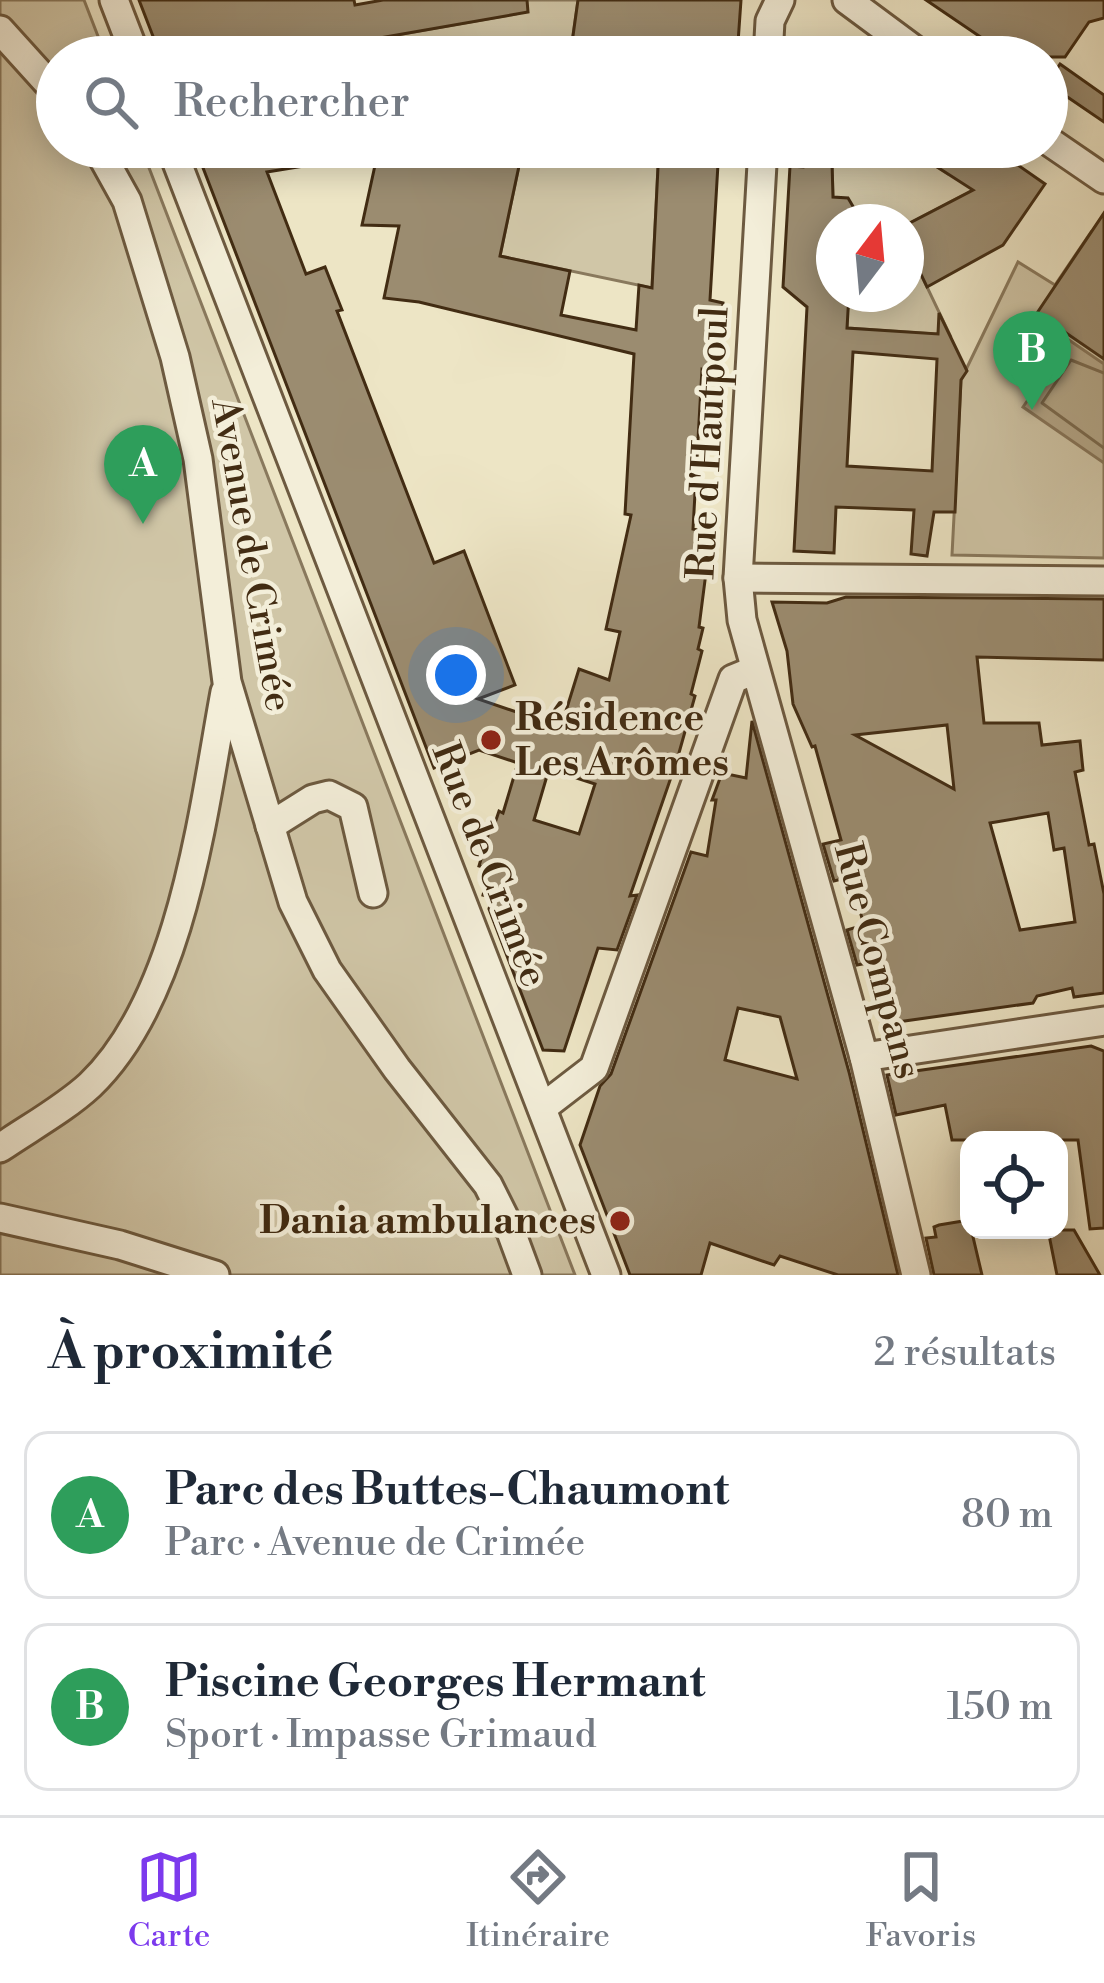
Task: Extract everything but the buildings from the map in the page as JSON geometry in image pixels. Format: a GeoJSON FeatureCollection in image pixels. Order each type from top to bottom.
{"type":"FeatureCollection","features":[{"type":"Feature","properties":{"kind":"street"},"geometry":{"type":"LineString","coordinates":[[114,0],[128,36]]}},
{"type":"Feature","properties":{"kind":"street"},"geometry":{"type":"LineString","coordinates":[[769,36],[770,21],[781,0]]}},
{"type":"Feature","properties":{"kind":"street"},"geometry":{"type":"LineString","coordinates":[[847,0],[896,36]]}},
{"type":"Feature","properties":{"kind":"street"},"geometry":{"type":"LineString","coordinates":[[0,30],[36,70]]}},
{"type":"Feature","properties":{"kind":"street"},"geometry":{"type":"LineString","coordinates":[[1068,154],[1104,179]]}},
{"type":"Feature","properties":{"kind":"street","name":"Avenue de Crimée"},"geometry":{"type":"LineString","coordinates":[[109,168],[127,201],[175,357],[198,458],[227,682],[293,902],[327,970],[488,1186],[527,1275]]}},
{"type":"Feature","properties":{"kind":"street","name":"Rue de Crimée"},"geometry":{"type":"LineString","coordinates":[[179,168],[606,1275]]}},
{"type":"Feature","properties":{"kind":"street","name":"Rue d'Hautpoul"},"geometry":{"type":"LineString","coordinates":[[755,670],[742,620],[738,578],[762,168]]}},
{"type":"Feature","properties":{"kind":"street"},"geometry":{"type":"LineString","coordinates":[[738,578],[1104,581]]}},
{"type":"Feature","properties":{"kind":"street"},"geometry":{"type":"LineString","coordinates":[[542,1108],[594,1068],[733,679],[755,670]]}},
{"type":"Feature","properties":{"kind":"street","name":"Rue Compans"},"geometry":{"type":"LineString","coordinates":[[755,670],[864,1057],[916,1275]]}},
{"type":"Feature","properties":{"kind":"street"},"geometry":{"type":"LineString","coordinates":[[0,1148],[88,1087],[123,1043],[151,995],[196,851],[227,682]]}},
{"type":"Feature","properties":{"kind":"street"},"geometry":{"type":"LineString","coordinates":[[269,826],[313,799],[329,795],[353,807],[374,893]]}},
{"type":"Feature","properties":{"kind":"street"},"geometry":{"type":"LineString","coordinates":[[864,1057],[1104,1021]]}},
{"type":"Feature","properties":{"kind":"street"},"geometry":{"type":"LineString","coordinates":[[0,1218],[120,1245],[215,1275]]}},
{"type":"Feature","properties":{"kind":"shaded area"},"geometry":{"type":"Polygon","coordinates":[[[0,0],[84,0],[98,36],[36,36],[36,168],[149,168],[575,1275],[0,1275],[0,0]]]}},
{"type":"Feature","properties":{"kind":"shaded area"},"geometry":{"type":"Polygon","coordinates":[[[520,0],[578,0],[573,36],[391,36],[516,14],[520,0]]]}},
{"type":"Feature","properties":{"kind":"shaded area"},"geometry":{"type":"Polygon","coordinates":[[[519,168],[658,168],[652,288],[500,256],[519,168]]]}},
{"type":"Feature","properties":{"kind":"shaded area"},"geometry":{"type":"Polygon","coordinates":[[[832,168],[939,168],[948,174],[957,168],[972,168],[973,190],[924,216],[924,204],[838,204],[833,197],[832,168]]]}},
{"type":"Feature","properties":{"kind":"shaded area"},"geometry":{"type":"Polygon","coordinates":[[[1091,232],[1104,241],[1104,558],[952,555],[961,380],[1018,262],[1055,285],[1091,232]]]}},
{"type":"Feature","properties":{"kind":"shaded area"},"geometry":{"type":"Polygon","coordinates":[[[924,281],[950,335],[847,328],[847,312],[924,312],[924,281]]]}},
{"type":"Feature","properties":{"kind":"water"},"geometry":{"type":"Polygon","coordinates":[[[1069,340],[1104,364],[1104,463],[1023,407],[1069,340]]]}},
{"type":"Feature","properties":{"kind":"place","name":"Piscine Georges Hermant"},"geometry":{"type":"Point","coordinates":[1032,410]}},
{"type":"Feature","properties":{"kind":"place","name":"Parc des Buttes-Chaumont"},"geometry":{"type":"Point","coordinates":[143,524]}},
{"type":"Feature","properties":{"kind":"place","name":"Résidence Les Arômes"},"geometry":{"type":"Point","coordinates":[491,740]}},
{"type":"Feature","properties":{"kind":"place","name":"Dania ambulances"},"geometry":{"type":"Point","coordinates":[620,1221]}}]}
